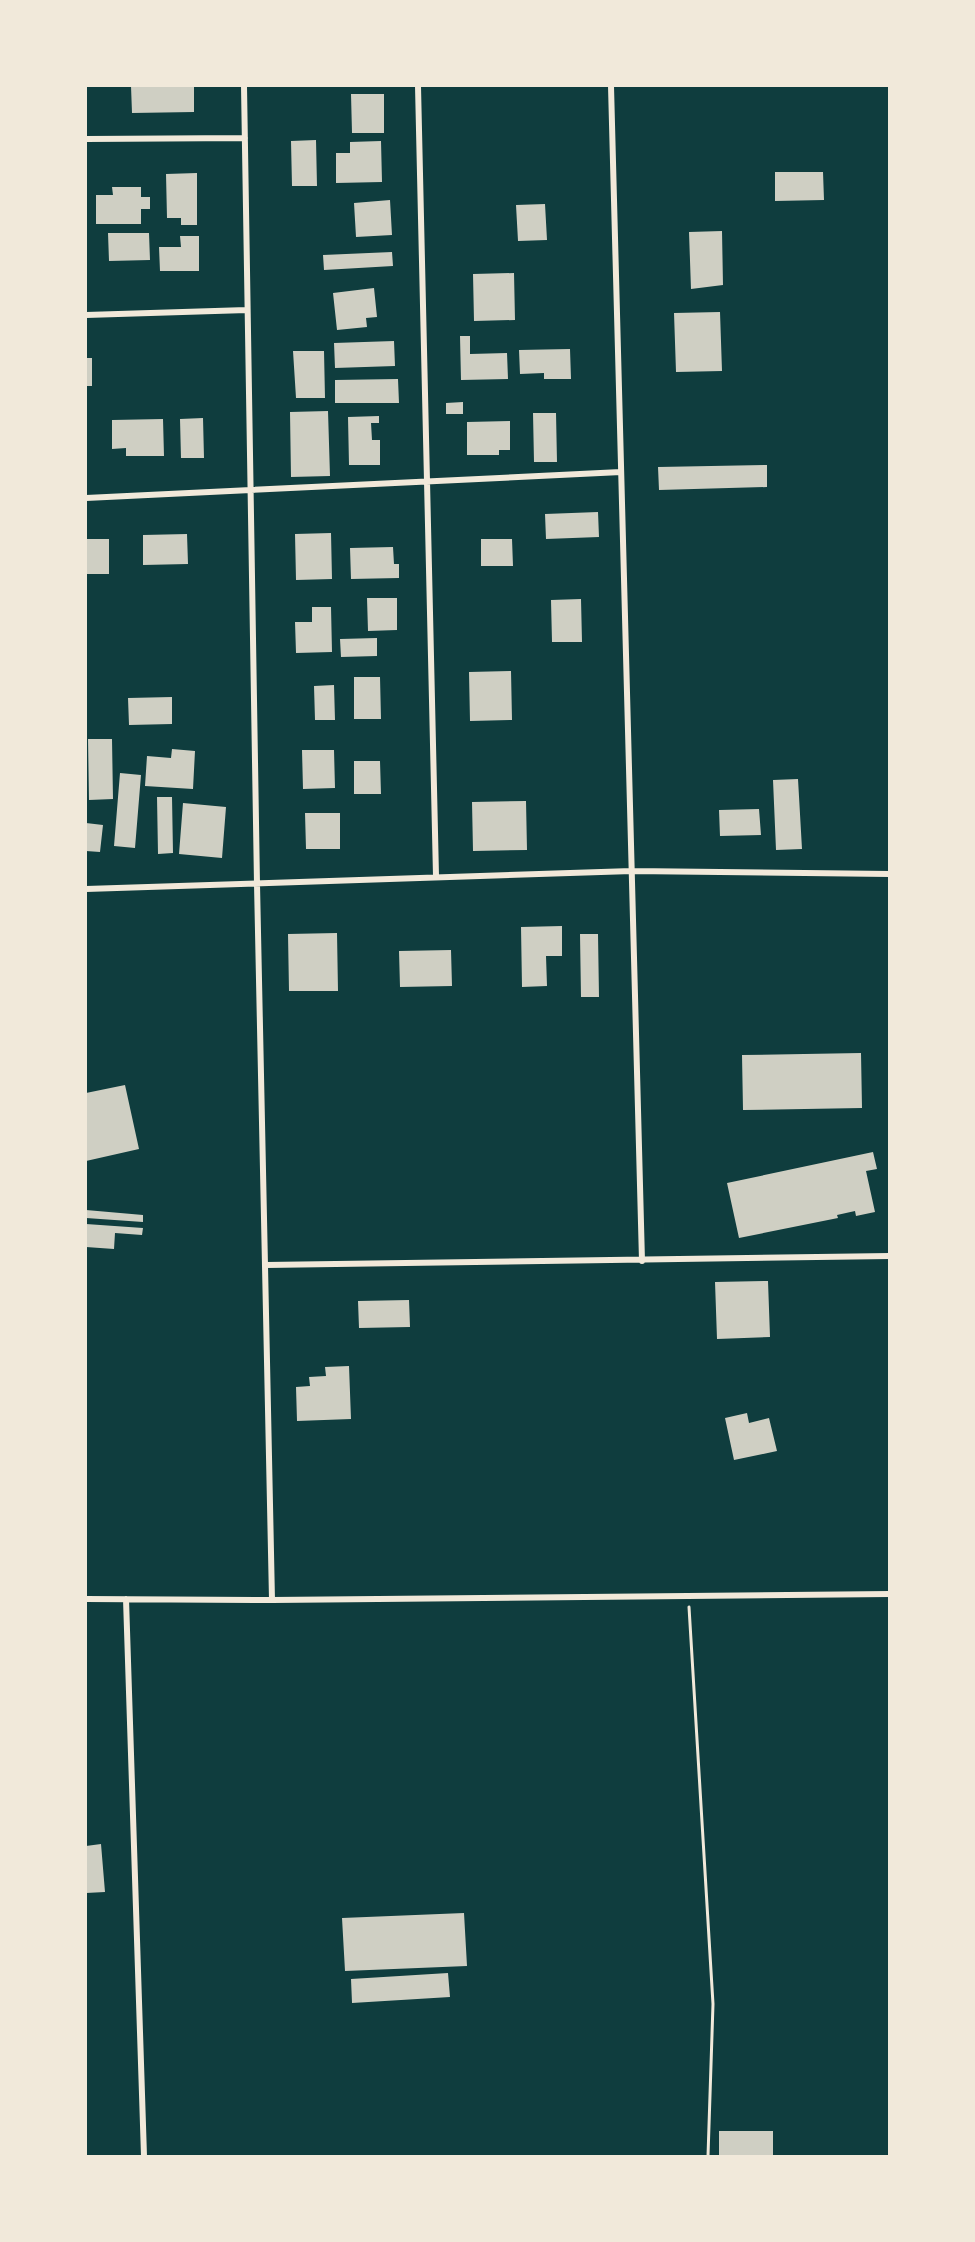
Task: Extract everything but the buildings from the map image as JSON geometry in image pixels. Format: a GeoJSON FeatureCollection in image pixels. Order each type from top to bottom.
{"type":"FeatureCollection","features":[{"type":"Feature","properties":{"kind":"street"},"geometry":{"type":"LineString","coordinates":[[244,86],[272,1600]]}},
{"type":"Feature","properties":{"kind":"street"},"geometry":{"type":"LineString","coordinates":[[418,86],[436,876]]}},
{"type":"Feature","properties":{"kind":"street"},"geometry":{"type":"LineString","coordinates":[[611,86],[642,1261]]}},
{"type":"Feature","properties":{"kind":"street"},"geometry":{"type":"LineString","coordinates":[[86,139],[245,138]]}},
{"type":"Feature","properties":{"kind":"street"},"geometry":{"type":"LineString","coordinates":[[86,315],[247,310]]}},
{"type":"Feature","properties":{"kind":"street"},"geometry":{"type":"LineString","coordinates":[[86,498],[621,472]]}},
{"type":"Feature","properties":{"kind":"street"},"geometry":{"type":"LineString","coordinates":[[86,889],[632,871],[890,874]]}},
{"type":"Feature","properties":{"kind":"street"},"geometry":{"type":"LineString","coordinates":[[266,1265],[890,1256]]}},
{"type":"Feature","properties":{"kind":"street"},"geometry":{"type":"LineString","coordinates":[[86,1599],[272,1600],[890,1594]]}},
{"type":"Feature","properties":{"kind":"street"},"geometry":{"type":"LineString","coordinates":[[126,1599],[144,2157]]}},
{"type":"Feature","properties":{"kind":"path"},"geometry":{"type":"LineString","coordinates":[[688,1596],[712,2004],[708,2157]]}}]}
